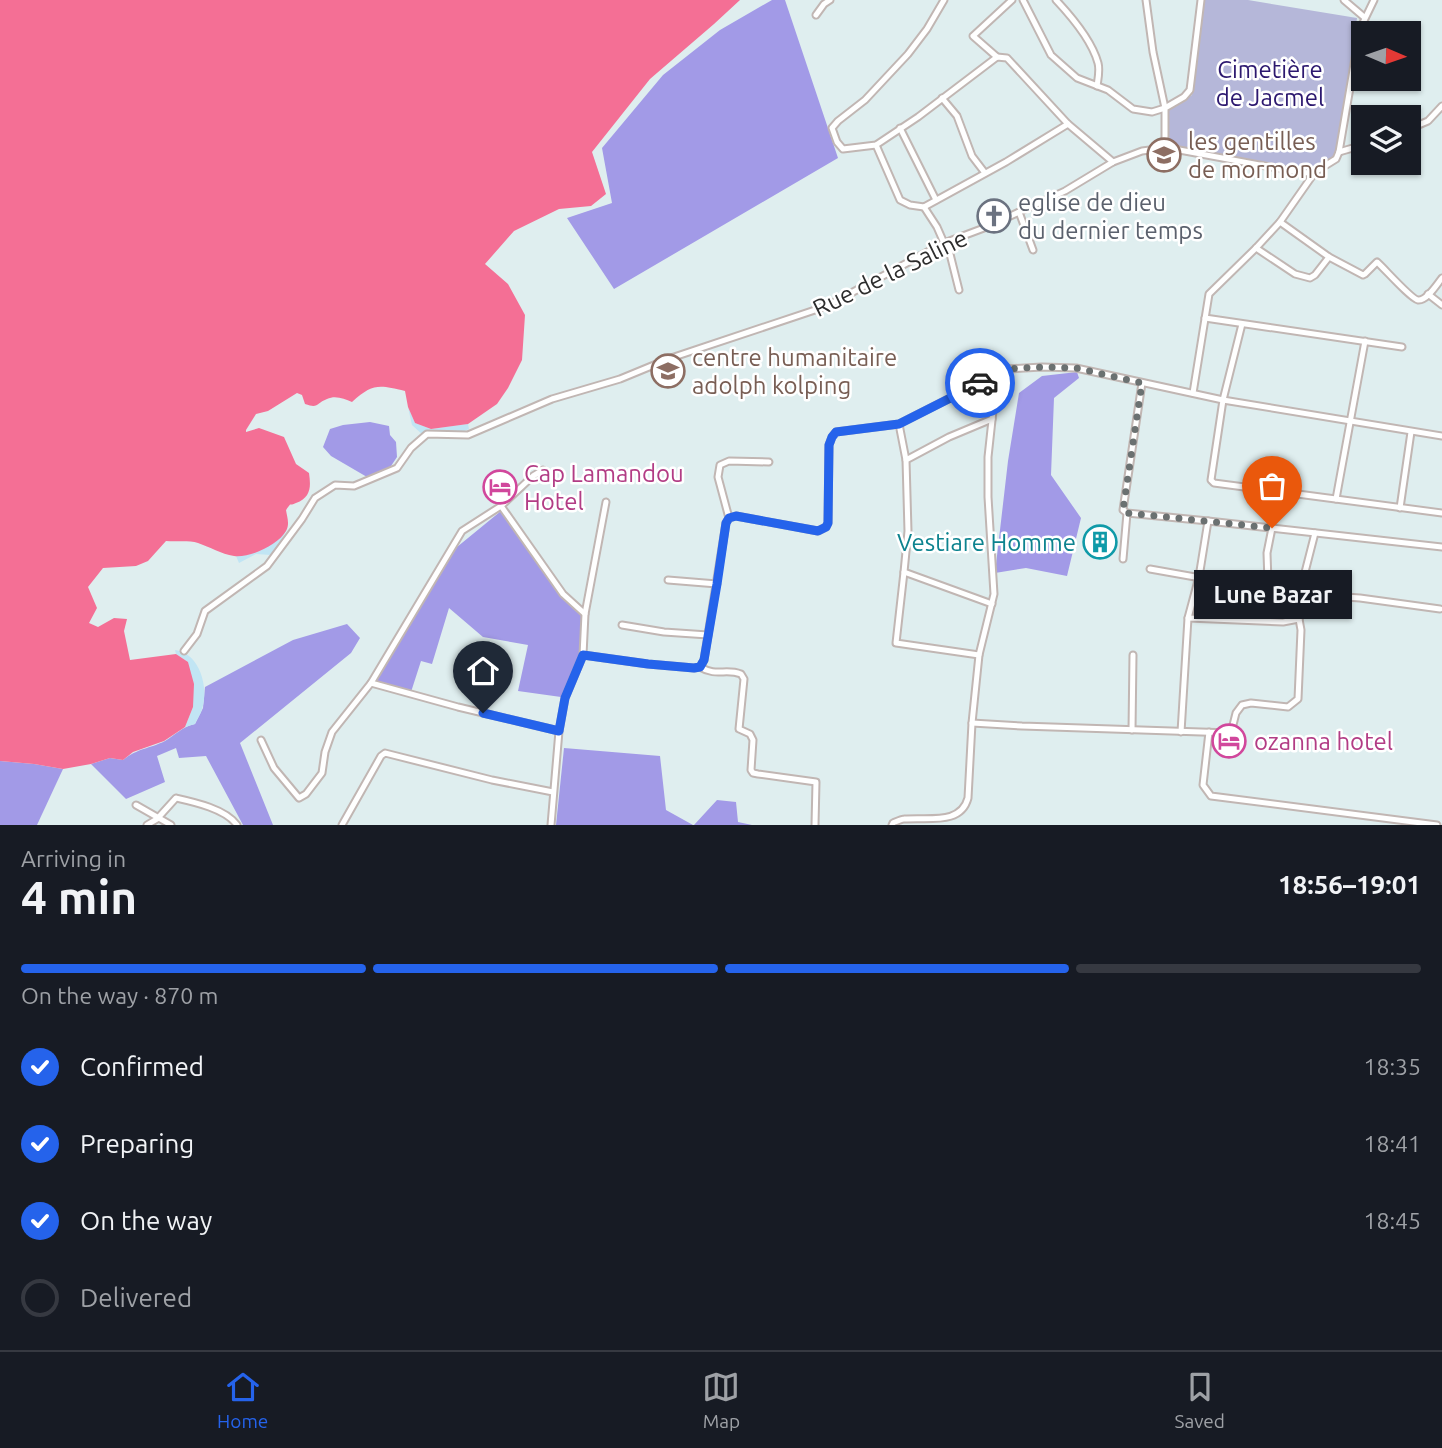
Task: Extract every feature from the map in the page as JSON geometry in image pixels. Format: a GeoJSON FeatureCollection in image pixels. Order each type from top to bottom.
{"type":"FeatureCollection","features":[{"type":"Feature","properties":{"kind":"street"},"geometry":{"type":"LineString","coordinates":[[816,15],[830,0]]}},
{"type":"Feature","properties":{"kind":"street"},"geometry":{"type":"LineString","coordinates":[[943,0],[927,29],[908,54],[865,100],[832,128],[843,149],[876,145],[997,57]]}},
{"type":"Feature","properties":{"kind":"street"},"geometry":{"type":"LineString","coordinates":[[1012,0],[973,36],[997,57],[1007,58],[1068,124],[1113,162]]}},
{"type":"Feature","properties":{"kind":"street"},"geometry":{"type":"LineString","coordinates":[[1023,0],[1051,55],[1077,78],[1108,90],[1133,110],[1152,112],[1165,108],[1184,97],[1190,90],[1201,0]]}},
{"type":"Feature","properties":{"kind":"street"},"geometry":{"type":"LineString","coordinates":[[1056,0],[1090,45],[1098,63],[1097,86]]}},
{"type":"Feature","properties":{"kind":"street"},"geometry":{"type":"LineString","coordinates":[[1146,0],[1153,52],[1165,108],[1165,148]]}},
{"type":"Feature","properties":{"kind":"street"},"geometry":{"type":"LineString","coordinates":[[1345,0],[1364,17]]}},
{"type":"Feature","properties":{"kind":"street"},"geometry":{"type":"LineString","coordinates":[[1193,393],[1209,294],[1280,222],[1315,172],[1336,159],[1360,29],[1374,0]]}},
{"type":"Feature","properties":{"kind":"street"},"geometry":{"type":"LineString","coordinates":[[942,98],[957,116],[972,156],[985,173]]}},
{"type":"Feature","properties":{"kind":"street"},"geometry":{"type":"LineString","coordinates":[[1421,124],[1428,121],[1442,106]]}},
{"type":"Feature","properties":{"kind":"street"},"geometry":{"type":"LineString","coordinates":[[876,145],[900,200],[924,207],[1068,124]]}},
{"type":"Feature","properties":{"kind":"street"},"geometry":{"type":"LineString","coordinates":[[900,128],[936,200]]}},
{"type":"Feature","properties":{"kind":"street","name":"Rue de la Saline"},"geometry":{"type":"LineString","coordinates":[[184,651],[197,634],[205,611],[267,566],[315,498],[335,485],[354,486],[397,468],[411,448],[427,434],[468,435],[552,399],[620,379],[671,358],[827,306],[945,242],[984,228],[1065,191],[1113,162],[1142,151],[1165,148],[1303,173],[1315,172]]}},
{"type":"Feature","properties":{"kind":"street"},"geometry":{"type":"LineString","coordinates":[[1339,152],[1351,148]]}},
{"type":"Feature","properties":{"kind":"street"},"geometry":{"type":"LineString","coordinates":[[924,207],[945,242],[959,290]]}},
{"type":"Feature","properties":{"kind":"street"},"geometry":{"type":"LineString","coordinates":[[1019,212],[1033,250]]}},
{"type":"Feature","properties":{"kind":"street"},"geometry":{"type":"LineString","coordinates":[[1280,222],[1329,257],[1363,275],[1377,262],[1417,300],[1428,295],[1442,278]]}},
{"type":"Feature","properties":{"kind":"street"},"geometry":{"type":"LineString","coordinates":[[1256,248],[1295,274],[1310,278],[1329,257]]}},
{"type":"Feature","properties":{"kind":"street"},"geometry":{"type":"LineString","coordinates":[[1428,295],[1442,305]]}},
{"type":"Feature","properties":{"kind":"street"},"geometry":{"type":"LineString","coordinates":[[1205,318],[1402,347]]}},
{"type":"Feature","properties":{"kind":"street"},"geometry":{"type":"LineString","coordinates":[[1242,324],[1223,400],[1211,481],[1214,484],[1442,513]]}},
{"type":"Feature","properties":{"kind":"street"},"geometry":{"type":"LineString","coordinates":[[1336,499],[1365,341]]}},
{"type":"Feature","properties":{"kind":"street"},"geometry":{"type":"LineString","coordinates":[[700,667],[704,660],[729,518],[736,516],[818,531],[826,527],[829,445],[836,432],[899,424],[1007,369],[1065,367],[1223,400],[1442,436]]}},
{"type":"Feature","properties":{"kind":"street"},"geometry":{"type":"LineString","coordinates":[[892,825],[893,822],[904,819],[942,822],[956,818],[966,809],[979,655],[994,593],[988,457],[997,374]]}},
{"type":"Feature","properties":{"kind":"street"},"geometry":{"type":"LineString","coordinates":[[1142,383],[1123,510],[1127,513],[1442,547]]}},
{"type":"Feature","properties":{"kind":"street"},"geometry":{"type":"LineString","coordinates":[[906,460],[949,437],[992,419]]}},
{"type":"Feature","properties":{"kind":"street"},"geometry":{"type":"LineString","coordinates":[[899,424],[906,460],[908,531],[896,643],[979,655]]}},
{"type":"Feature","properties":{"kind":"street"},"geometry":{"type":"LineString","coordinates":[[1401,508],[1411,432]]}},
{"type":"Feature","properties":{"kind":"street"},"geometry":{"type":"LineString","coordinates":[[729,518],[718,477],[720,465],[729,461],[769,462]]}},
{"type":"Feature","properties":{"kind":"street"},"geometry":{"type":"LineString","coordinates":[[261,740],[274,768],[299,798],[306,794],[322,773],[332,732],[371,682],[462,531],[501,506],[543,470]]}},
{"type":"Feature","properties":{"kind":"street"},"geometry":{"type":"LineString","coordinates":[[551,825],[559,731],[565,698],[583,655],[585,614],[606,502]]}},
{"type":"Feature","properties":{"kind":"street"},"geometry":{"type":"LineString","coordinates":[[501,506],[563,594],[585,614]]}},
{"type":"Feature","properties":{"kind":"street"},"geometry":{"type":"LineString","coordinates":[[1123,559],[1127,513]]}},
{"type":"Feature","properties":{"kind":"street"},"geometry":{"type":"LineString","coordinates":[[1181,732],[1188,618],[1199,577],[1208,520]]}},
{"type":"Feature","properties":{"kind":"street"},"geometry":{"type":"LineString","coordinates":[[1268,582],[1268,553],[1272,528]]}},
{"type":"Feature","properties":{"kind":"street"},"geometry":{"type":"LineString","coordinates":[[972,723],[1231,733],[1236,713],[1242,705],[1288,706],[1298,699],[1301,629],[1299,620],[1303,580],[1315,533]]}},
{"type":"Feature","properties":{"kind":"street"},"geometry":{"type":"LineString","coordinates":[[1150,569],[1229,583],[1303,580]]}},
{"type":"Feature","properties":{"kind":"street"},"geometry":{"type":"LineString","coordinates":[[904,572],[992,604]]}},
{"type":"Feature","properties":{"kind":"street"},"geometry":{"type":"LineString","coordinates":[[668,580],[717,584]]}},
{"type":"Feature","properties":{"kind":"street"},"geometry":{"type":"LineString","coordinates":[[1302,594],[1360,598],[1440,609]]}},
{"type":"Feature","properties":{"kind":"street"},"geometry":{"type":"LineString","coordinates":[[1188,618],[1283,622],[1299,620]]}},
{"type":"Feature","properties":{"kind":"street"},"geometry":{"type":"LineString","coordinates":[[622,625],[664,632],[708,635]]}},
{"type":"Feature","properties":{"kind":"street"},"geometry":{"type":"LineString","coordinates":[[583,655],[648,664],[700,667],[709,673],[741,674],[744,679],[739,729],[750,734],[753,740],[751,770],[758,774],[816,782],[815,825]]}},
{"type":"Feature","properties":{"kind":"street"},"geometry":{"type":"LineString","coordinates":[[1132,730],[1133,655]]}},
{"type":"Feature","properties":{"kind":"street"},"geometry":{"type":"LineString","coordinates":[[371,682],[458,707],[559,731]]}},
{"type":"Feature","properties":{"kind":"street"},"geometry":{"type":"LineString","coordinates":[[1209,733],[1203,785],[1211,796],[1437,825]]}},
{"type":"Feature","properties":{"kind":"street"},"geometry":{"type":"LineString","coordinates":[[342,825],[385,753],[492,780],[553,792]]}},
{"type":"Feature","properties":{"kind":"street"},"geometry":{"type":"LineString","coordinates":[[148,825],[176,797],[197,802],[231,817],[236,825]]}},
{"type":"Feature","properties":{"kind":"street"},"geometry":{"type":"LineString","coordinates":[[136,806],[171,825]]}},
{"type":"Feature","properties":{"kind":"street"},"geometry":{"type":"LineString","coordinates":[[1358,815],[1360,825]]}},
{"type":"Feature","properties":{"kind":"shaded area"},"geometry":{"type":"Polygon","coordinates":[[[0,0],[740,0],[650,79],[592,152],[606,194],[591,206],[559,209],[514,231],[485,264],[508,284],[525,315],[522,360],[497,404],[468,424],[431,429],[415,423],[405,391],[377,387],[365,391],[352,402],[334,397],[313,406],[305,404],[302,395],[297,393],[268,411],[256,414],[246,430],[259,428],[284,437],[296,464],[309,473],[310,487],[307,495],[286,510],[287,528],[277,541],[255,553],[234,556],[194,542],[166,541],[148,561],[136,566],[103,568],[88,587],[97,608],[89,623],[98,627],[114,618],[127,619],[124,631],[130,660],[176,654],[188,662],[194,684],[193,707],[185,727],[164,741],[133,752],[123,760],[110,758],[63,769],[0,761],[0,0]]]}},
{"type":"Feature","properties":{"kind":"shaded area"},"geometry":{"type":"Polygon","coordinates":[[[772,0],[785,0],[838,158],[614,289],[567,218],[612,203],[602,148],[663,75],[720,30],[772,0]]]}},
{"type":"Feature","properties":{"kind":"shaded area"},"geometry":{"type":"Polygon","coordinates":[[[1077,372],[1079,378],[1054,398],[1051,475],[1081,518],[1067,576],[1026,568],[995,573],[1019,393],[1042,376],[1077,372]]]}},
{"type":"Feature","properties":{"kind":"shaded area"},"geometry":{"type":"Polygon","coordinates":[[[370,422],[389,426],[390,435],[396,442],[397,457],[389,469],[367,477],[331,456],[323,447],[330,429],[370,422]]]}},
{"type":"Feature","properties":{"kind":"shaded area"},"geometry":{"type":"Polygon","coordinates":[[[501,511],[562,596],[583,616],[580,661],[561,697],[518,691],[528,645],[483,637],[449,608],[432,664],[421,661],[411,692],[374,681],[457,547],[501,511]]]}},
{"type":"Feature","properties":{"kind":"shaded area"},"geometry":{"type":"Polygon","coordinates":[[[347,624],[360,638],[351,653],[240,743],[273,825],[243,825],[206,756],[179,758],[176,748],[157,756],[165,782],[126,799],[91,764],[110,758],[123,760],[165,741],[195,724],[203,708],[205,687],[293,640],[347,624]]]}},
{"type":"Feature","properties":{"kind":"shaded area"},"geometry":{"type":"Polygon","coordinates":[[[564,748],[660,756],[666,810],[693,825],[556,825],[564,748]]]}},
{"type":"Feature","properties":{"kind":"shaded area"},"geometry":{"type":"Polygon","coordinates":[[[0,761],[63,769],[37,825],[0,825],[0,761]]]}},
{"type":"Feature","properties":{"kind":"shaded area"},"geometry":{"type":"Polygon","coordinates":[[[717,800],[736,802],[738,822],[752,825],[694,825],[717,800]]]}},
{"type":"Feature","properties":{"kind":"sand"},"geometry":{"type":"Polygon","coordinates":[[[408,407],[415,423],[431,429],[468,424],[469,429],[446,439],[423,435],[412,425],[408,407]]]}},
{"type":"Feature","properties":{"kind":"sand"},"geometry":{"type":"Polygon","coordinates":[[[287,529],[271,555],[256,554],[239,563],[236,556],[264,547],[287,529]]]}},
{"type":"Feature","properties":{"kind":"sand"},"geometry":{"type":"Polygon","coordinates":[[[175,650],[191,658],[203,682],[204,701],[201,713],[195,724],[185,727],[193,707],[188,662],[176,654],[175,650]]]}},
{"type":"Feature","properties":{"kind":"green space","name":"Cimetière de Jacmel"},"geometry":{"type":"Polygon","coordinates":[[[1204,0],[1248,0],[1357,18],[1357,21],[1351,21],[1351,61],[1335,157],[1319,167],[1303,170],[1168,144],[1169,110],[1192,95],[1204,0]]]}},
{"type":"Feature","properties":{"kind":"way so far"},"geometry":{"type":"LineString","coordinates":[[980,383],[1007,369],[1065,367],[1142,383],[1123,510],[1127,513],[1272,528]]}},
{"type":"Feature","properties":{"kind":"place","name":"les gentilles de mormond"},"geometry":{"type":"Point","coordinates":[1164,155]}},
{"type":"Feature","properties":{"kind":"place","name":"eglise de dieu du dernier temps"},"geometry":{"type":"Point","coordinates":[994,216]}},
{"type":"Feature","properties":{"kind":"place","name":"centre humanitaire adolph kolping"},"geometry":{"type":"Point","coordinates":[668,371]}},
{"type":"Feature","properties":{"kind":"place","name":"Cap Lamandou Hotel"},"geometry":{"type":"Point","coordinates":[500,487]}},
{"type":"Feature","properties":{"kind":"place","name":"Lune Bazar"},"geometry":{"type":"Point","coordinates":[1272,528]}},
{"type":"Feature","properties":{"kind":"place","name":"Vestiare Homme"},"geometry":{"type":"Point","coordinates":[1100,542]}},
{"type":"Feature","properties":{"kind":"place","name":"ozanna hotel"},"geometry":{"type":"Point","coordinates":[1229,741]}},
{"type":"Feature","properties":{"kind":"route"},"geometry":{"type":"LineString","coordinates":[[483,713],[559,731],[565,698],[583,655],[648,664],[700,667],[704,660],[729,518],[736,516],[818,531],[826,527],[829,445],[836,432],[899,424],[980,383]]}}]}
